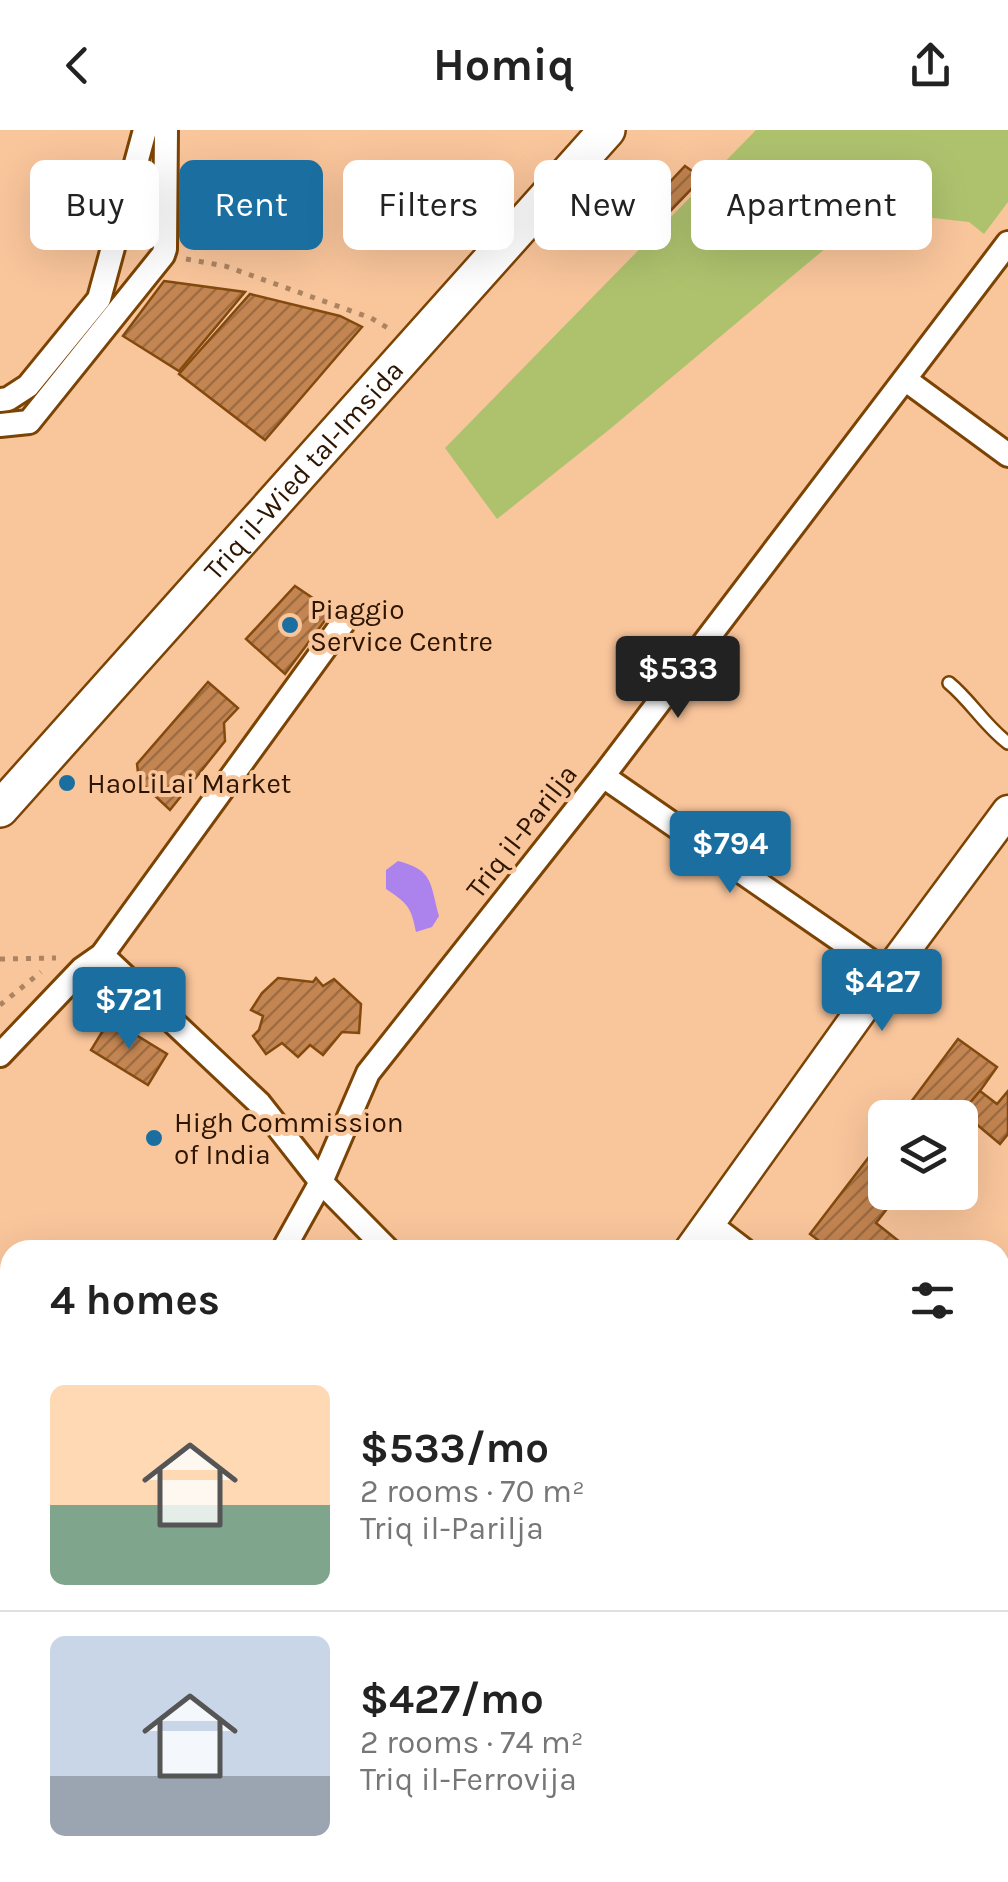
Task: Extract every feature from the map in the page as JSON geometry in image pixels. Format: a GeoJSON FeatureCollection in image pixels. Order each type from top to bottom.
{"type":"FeatureCollection","features":[{"type":"Feature","properties":{"kind":"main road","name":"Triq il-Wied tal-Imsida"},"geometry":{"type":"LineString","coordinates":[[0,809],[607,130]]}},
{"type":"Feature","properties":{"kind":"main road"},"geometry":{"type":"LineString","coordinates":[[698,1240],[1008,811]]}},
{"type":"Feature","properties":{"kind":"street"},"geometry":{"type":"LineString","coordinates":[[0,400],[28,386],[99,299],[146,130]]}},
{"type":"Feature","properties":{"kind":"street"},"geometry":{"type":"LineString","coordinates":[[0,424],[29,422],[163,255],[166,130]]}},
{"type":"Feature","properties":{"kind":"street","name":"Triq il-Parilja"},"geometry":{"type":"LineString","coordinates":[[288,1240],[320,1182],[368,1073],[602,776],[1008,243]]}},
{"type":"Feature","properties":{"kind":"street"},"geometry":{"type":"LineString","coordinates":[[906,380],[1008,455]]}},
{"type":"Feature","properties":{"kind":"street"},"geometry":{"type":"LineString","coordinates":[[0,1054],[82,969],[102,955],[343,623]]}},
{"type":"Feature","properties":{"kind":"street"},"geometry":{"type":"LineString","coordinates":[[602,776],[888,973]]}},
{"type":"Feature","properties":{"kind":"street"},"geometry":{"type":"LineString","coordinates":[[102,955],[259,1103],[320,1182],[378,1240]]}},
{"type":"Feature","properties":{"kind":"street"},"geometry":{"type":"LineString","coordinates":[[710,1224],[731,1240]]}},
{"type":"Feature","properties":{"kind":"lane"},"geometry":{"type":"LineString","coordinates":[[949,683],[1008,743]]}},
{"type":"Feature","properties":{"kind":"path"},"geometry":{"type":"LineString","coordinates":[[163,255],[225,266],[372,318],[416,344]]}},
{"type":"Feature","properties":{"kind":"path"},"geometry":{"type":"LineString","coordinates":[[0,959],[60,958],[0,1005]]}},
{"type":"Feature","properties":{"kind":"green space"},"geometry":{"type":"Polygon","coordinates":[[[756,130],[1008,130],[1008,202],[984,234],[969,222],[932,218],[932,160],[727,160],[756,130]]]}},
{"type":"Feature","properties":{"kind":"green space"},"geometry":{"type":"Polygon","coordinates":[[[691,196],[691,250],[823,250],[497,519],[445,448],[639,250],[671,250],[671,217],[691,196]]]}},
{"type":"Feature","properties":{"kind":"shaded area"},"geometry":{"type":"Polygon","coordinates":[[[398,861],[418,869],[429,880],[439,916],[432,927],[416,932],[407,906],[386,889],[386,870],[398,861]]]}},
{"type":"Feature","properties":{"kind":"building"},"geometry":{"type":"Polygon","coordinates":[[[685,166],[691,170],[691,189],[671,210],[671,181],[685,166]]]}},
{"type":"Feature","properties":{"kind":"building"},"geometry":{"type":"Polygon","coordinates":[[[164,281],[245,292],[179,371],[123,336],[164,281]]]}},
{"type":"Feature","properties":{"kind":"building"},"geometry":{"type":"Polygon","coordinates":[[[250,294],[340,316],[362,327],[265,440],[179,374],[250,294]]]}},
{"type":"Feature","properties":{"kind":"building","name":"Piaggio Service Centre"},"geometry":{"type":"Polygon","coordinates":[[[295,586],[332,611],[285,674],[246,639],[295,586]]]}},
{"type":"Feature","properties":{"kind":"building"},"geometry":{"type":"Polygon","coordinates":[[[208,682],[238,708],[224,723],[225,741],[170,810],[139,781],[137,764],[208,682]]]}},
{"type":"Feature","properties":{"kind":"building"},"geometry":{"type":"Polygon","coordinates":[[[278,978],[313,982],[316,978],[323,986],[334,979],[361,1004],[359,1033],[342,1032],[323,1055],[310,1045],[298,1057],[282,1043],[266,1054],[253,1036],[263,1016],[251,1010],[278,978]]]}},
{"type":"Feature","properties":{"kind":"building"},"geometry":{"type":"Polygon","coordinates":[[[110,1019],[167,1054],[148,1085],[91,1050],[110,1019]]]}},
{"type":"Feature","properties":{"kind":"building"},"geometry":{"type":"Polygon","coordinates":[[[958,1039],[997,1067],[973,1100],[912,1100],[958,1039]]]}},
{"type":"Feature","properties":{"kind":"building"},"geometry":{"type":"Polygon","coordinates":[[[980,1091],[997,1104],[1008,1091],[1008,1134],[1000,1144],[978,1125],[978,1100],[972,1100],[980,1091]]]}},
{"type":"Feature","properties":{"kind":"building"},"geometry":{"type":"Polygon","coordinates":[[[868,1158],[868,1210],[886,1210],[876,1223],[897,1240],[818,1240],[810,1234],[868,1158]]]}},
{"type":"Feature","properties":{"kind":"place","name":"Piaggio Service Centre"},"geometry":{"type":"Point","coordinates":[290,625]}},
{"type":"Feature","properties":{"kind":"place","name":"HaoLiLai Market"},"geometry":{"type":"Point","coordinates":[67,783]}},
{"type":"Feature","properties":{"kind":"place","name":"High Commission of India"},"geometry":{"type":"Point","coordinates":[154,1138]}}]}
